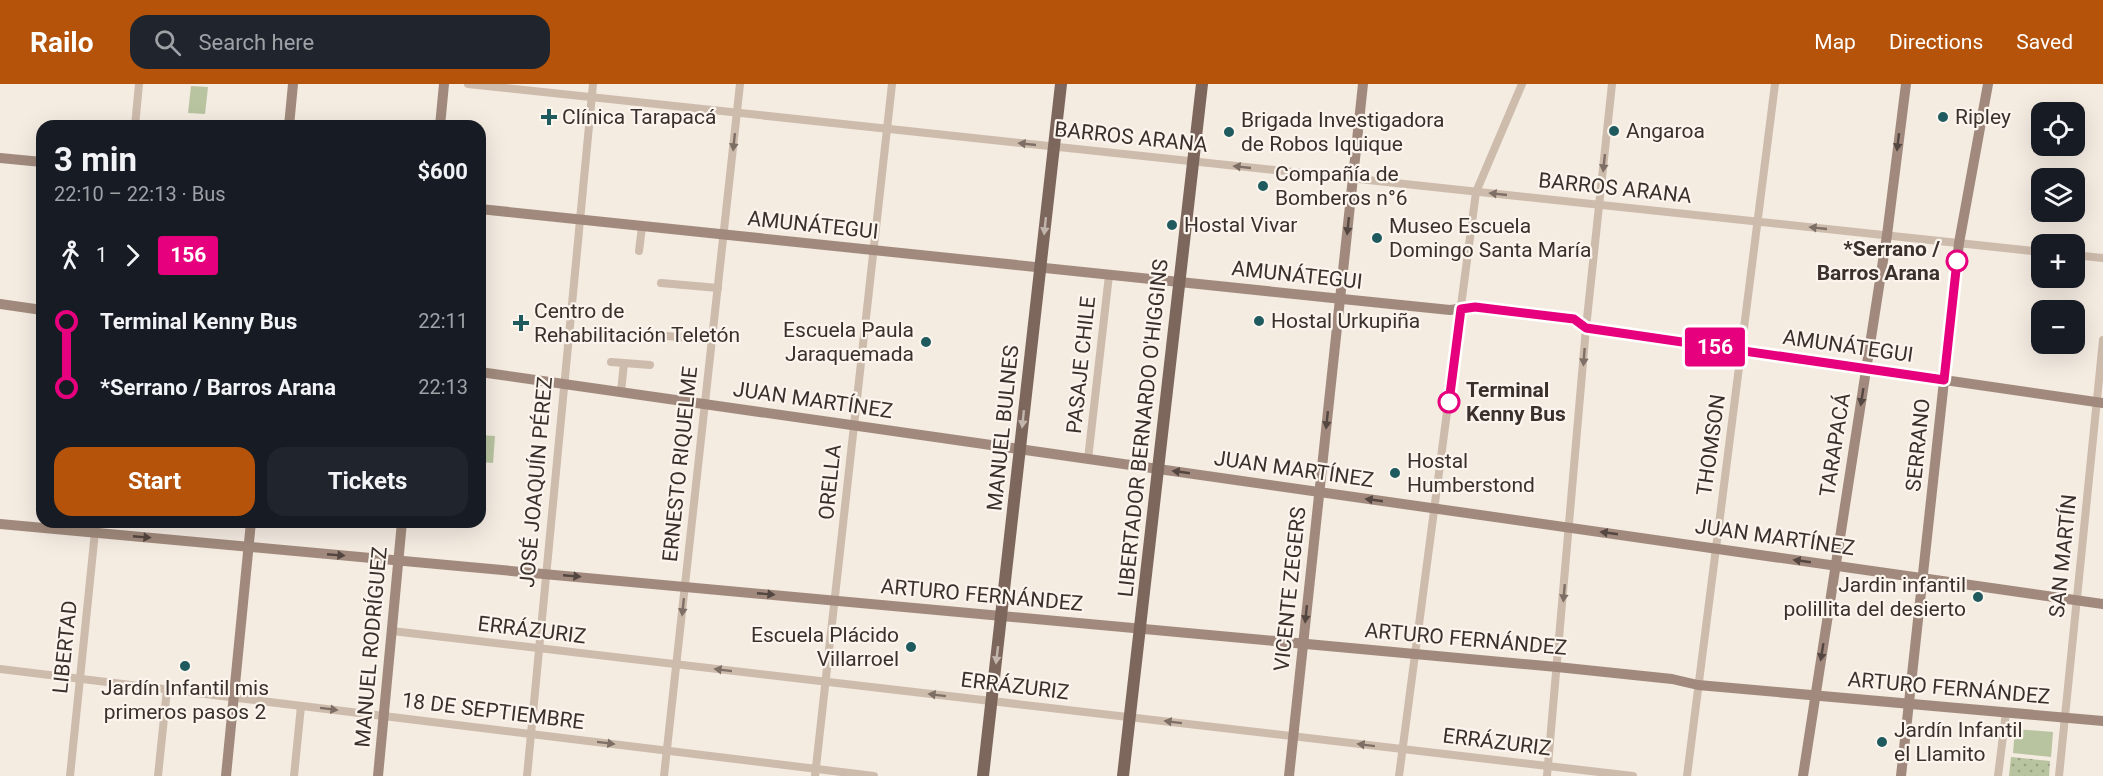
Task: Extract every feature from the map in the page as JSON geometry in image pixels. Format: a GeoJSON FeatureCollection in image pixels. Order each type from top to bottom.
{"type":"FeatureCollection","features":[{"type":"Feature","properties":{"kind":"main road","name":"MANUEL BULNES"},"geometry":{"type":"LineString","coordinates":[[983,776],[1061,84]]}},
{"type":"Feature","properties":{"kind":"main road","name":"LIBERTADOR BERNARDO O'HIGGINS"},"geometry":{"type":"LineString","coordinates":[[1123,776],[1202,84]]}},
{"type":"Feature","properties":{"kind":"street"},"geometry":{"type":"LineString","coordinates":[[136,120],[139,84]]}},
{"type":"Feature","properties":{"kind":"street"},"geometry":{"type":"LineString","coordinates":[[290,120],[293,84]]}},
{"type":"Feature","properties":{"kind":"street"},"geometry":{"type":"LineString","coordinates":[[441,120],[444,84]]}},
{"type":"Feature","properties":{"kind":"street","name":"BARROS ARANA"},"geometry":{"type":"LineString","coordinates":[[468,84],[2031,251]]}},
{"type":"Feature","properties":{"kind":"street","name":"JOSÉ JOAQUÍN PÉREZ"},"geometry":{"type":"LineString","coordinates":[[527,776],[593,84]]}},
{"type":"Feature","properties":{"kind":"street","name":"ERNESTO RIQUELME"},"geometry":{"type":"LineString","coordinates":[[664,776],[740,84]]}},
{"type":"Feature","properties":{"kind":"street","name":"ORELLA"},"geometry":{"type":"LineString","coordinates":[[815,772],[892,84]]}},
{"type":"Feature","properties":{"kind":"street","name":"VICENTE ZEGERS"},"geometry":{"type":"LineString","coordinates":[[1289,776],[1363,84]]}},
{"type":"Feature","properties":{"kind":"street"},"geometry":{"type":"LineString","coordinates":[[1399,776],[1476,192],[1522,84]]}},
{"type":"Feature","properties":{"kind":"street"},"geometry":{"type":"LineString","coordinates":[[1547,776],[1586,328],[1612,84]]}},
{"type":"Feature","properties":{"kind":"street","name":"THOMSON"},"geometry":{"type":"LineString","coordinates":[[1687,776],[1714,548],[1742,351],[1775,84]]}},
{"type":"Feature","properties":{"kind":"street","name":"TARAPACÁ"},"geometry":{"type":"LineString","coordinates":[[1803,776],[1887,235],[1906,84]]}},
{"type":"Feature","properties":{"kind":"street","name":"SERRANO"},"geometry":{"type":"LineString","coordinates":[[1901,776],[1959,243],[1988,84]]}},
{"type":"Feature","properties":{"kind":"street"},"geometry":{"type":"LineString","coordinates":[[0,158],[36,161]]}},
{"type":"Feature","properties":{"kind":"street","name":"AMUNÁTEGUI"},"geometry":{"type":"LineString","coordinates":[[486,210],[1340,299],[1461,309],[1475,307],[1574,319],[1586,328],[2100,403]]}},
{"type":"Feature","properties":{"kind":"street"},"geometry":{"type":"LineString","coordinates":[[639,251],[642,227]]}},
{"type":"Feature","properties":{"kind":"street"},"geometry":{"type":"LineString","coordinates":[[2085,256],[2103,258]]}},
{"type":"Feature","properties":{"kind":"street","name":"PASAJE CHILE"},"geometry":{"type":"LineString","coordinates":[[1088,459],[1109,275]]}},
{"type":"Feature","properties":{"kind":"street"},"geometry":{"type":"LineString","coordinates":[[661,283],[718,288]]}},
{"type":"Feature","properties":{"kind":"street"},"geometry":{"type":"LineString","coordinates":[[0,304],[36,309]]}},
{"type":"Feature","properties":{"kind":"street"},"geometry":{"type":"LineString","coordinates":[[655,336],[712,340]]}},
{"type":"Feature","properties":{"kind":"street","name":"SAN MARTÍN"},"geometry":{"type":"LineString","coordinates":[[2059,776],[2100,403],[2103,340]]}},
{"type":"Feature","properties":{"kind":"street"},"geometry":{"type":"LineString","coordinates":[[611,362],[650,365]]}},
{"type":"Feature","properties":{"kind":"street"},"geometry":{"type":"LineString","coordinates":[[621,392],[624,363]]}},
{"type":"Feature","properties":{"kind":"street","name":"JUAN MARTÍNEZ"},"geometry":{"type":"LineString","coordinates":[[486,373],[2103,604]]}},
{"type":"Feature","properties":{"kind":"street","name":"ARTURO FERNÁNDEZ"},"geometry":{"type":"LineString","coordinates":[[0,524],[36,525]]}},
{"type":"Feature","properties":{"kind":"street","name":"LIBERTAD"},"geometry":{"type":"LineString","coordinates":[[70,776],[95,528]]}},
{"type":"Feature","properties":{"kind":"street","name":"ARTURO FERNÁNDEZ"},"geometry":{"type":"LineString","coordinates":[[103,528],[248,547],[1557,667],[1672,679],[1698,685],[2103,721]]}},
{"type":"Feature","properties":{"kind":"street"},"geometry":{"type":"LineString","coordinates":[[226,776],[250,528]]}},
{"type":"Feature","properties":{"kind":"street","name":"MANUEL RODRÍGUEZ"},"geometry":{"type":"LineString","coordinates":[[378,776],[402,528]]}},
{"type":"Feature","properties":{"kind":"street","name":"ERRÁZURIZ"},"geometry":{"type":"LineString","coordinates":[[392,631],[1633,776]]}},
{"type":"Feature","properties":{"kind":"street","name":"18 DE SEPTIEMBRE"},"geometry":{"type":"LineString","coordinates":[[0,669],[667,751],[815,772],[874,776]]}},
{"type":"Feature","properties":{"kind":"street"},"geometry":{"type":"LineString","coordinates":[[158,776],[166,690]]}},
{"type":"Feature","properties":{"kind":"street"},"geometry":{"type":"LineString","coordinates":[[294,776],[301,706]]}},
{"type":"Feature","properties":{"kind":"street"},"geometry":{"type":"LineString","coordinates":[[1998,776],[2006,712]]}},
{"type":"Feature","properties":{"kind":"green space"},"geometry":{"type":"Polygon","coordinates":[[[191,86],[208,87],[205,114],[188,113],[191,86]]]}},
{"type":"Feature","properties":{"kind":"green space"},"geometry":{"type":"Polygon","coordinates":[[[486,435],[495,436],[493,463],[486,462],[486,435]]]}},
{"type":"Feature","properties":{"kind":"green space"},"geometry":{"type":"Polygon","coordinates":[[[2015,729],[2053,732],[2051,757],[2013,753],[2015,729]]]}},
{"type":"Feature","properties":{"kind":"green space"},"geometry":{"type":"Polygon","coordinates":[[[2011,757],[2050,761],[2049,776],[2009,776],[2011,757]]]}},
{"type":"Feature","properties":{"kind":"bus line","name":"156"},"geometry":{"type":"LineString","coordinates":[[1449,402],[1461,309],[1475,307],[1574,319],[1586,328],[1944,380],[1957,261]]}},
{"type":"Feature","properties":{"kind":"place","name":"Clínica Tarapacá"},"geometry":{"type":"Point","coordinates":[549,117]}},
{"type":"Feature","properties":{"kind":"place","name":"Ripley"},"geometry":{"type":"Point","coordinates":[1943,117]}},
{"type":"Feature","properties":{"kind":"place","name":"Angaroa"},"geometry":{"type":"Point","coordinates":[1614,131]}},
{"type":"Feature","properties":{"kind":"place","name":"Brigada Investigadora de Robos Iquique"},"geometry":{"type":"Point","coordinates":[1229,132]}},
{"type":"Feature","properties":{"kind":"place","name":"Compañía de Bomberos n°6"},"geometry":{"type":"Point","coordinates":[1263,186]}},
{"type":"Feature","properties":{"kind":"place","name":"Hostal Vivar"},"geometry":{"type":"Point","coordinates":[1172,225]}},
{"type":"Feature","properties":{"kind":"place","name":"Museo Escuela Domingo Santa María"},"geometry":{"type":"Point","coordinates":[1377,238]}},
{"type":"Feature","properties":{"kind":"place","name":"*Serrano / Barros Arana"},"geometry":{"type":"Point","coordinates":[1957,261]}},
{"type":"Feature","properties":{"kind":"place","name":"Hostal Urkupiña"},"geometry":{"type":"Point","coordinates":[1259,321]}},
{"type":"Feature","properties":{"kind":"place","name":"Centro de Rehabilitación Teletón"},"geometry":{"type":"Point","coordinates":[521,323]}},
{"type":"Feature","properties":{"kind":"place","name":"Escuela Paula Jaraquemada"},"geometry":{"type":"Point","coordinates":[926,342]}},
{"type":"Feature","properties":{"kind":"place","name":"Terminal Kenny Bus"},"geometry":{"type":"Point","coordinates":[1449,402]}},
{"type":"Feature","properties":{"kind":"place","name":"Hostal Humberstond"},"geometry":{"type":"Point","coordinates":[1395,473]}},
{"type":"Feature","properties":{"kind":"place","name":"Jardin infantil polillita del desierto"},"geometry":{"type":"Point","coordinates":[1978,597]}},
{"type":"Feature","properties":{"kind":"place","name":"Escuela Plácido Villarroel"},"geometry":{"type":"Point","coordinates":[911,647]}},
{"type":"Feature","properties":{"kind":"place","name":"Jardín Infantil mis primeros pasos 2"},"geometry":{"type":"Point","coordinates":[185,666]}},
{"type":"Feature","properties":{"kind":"place","name":"Jardín Infantil el Llamito"},"geometry":{"type":"Point","coordinates":[1882,742]}}]}
